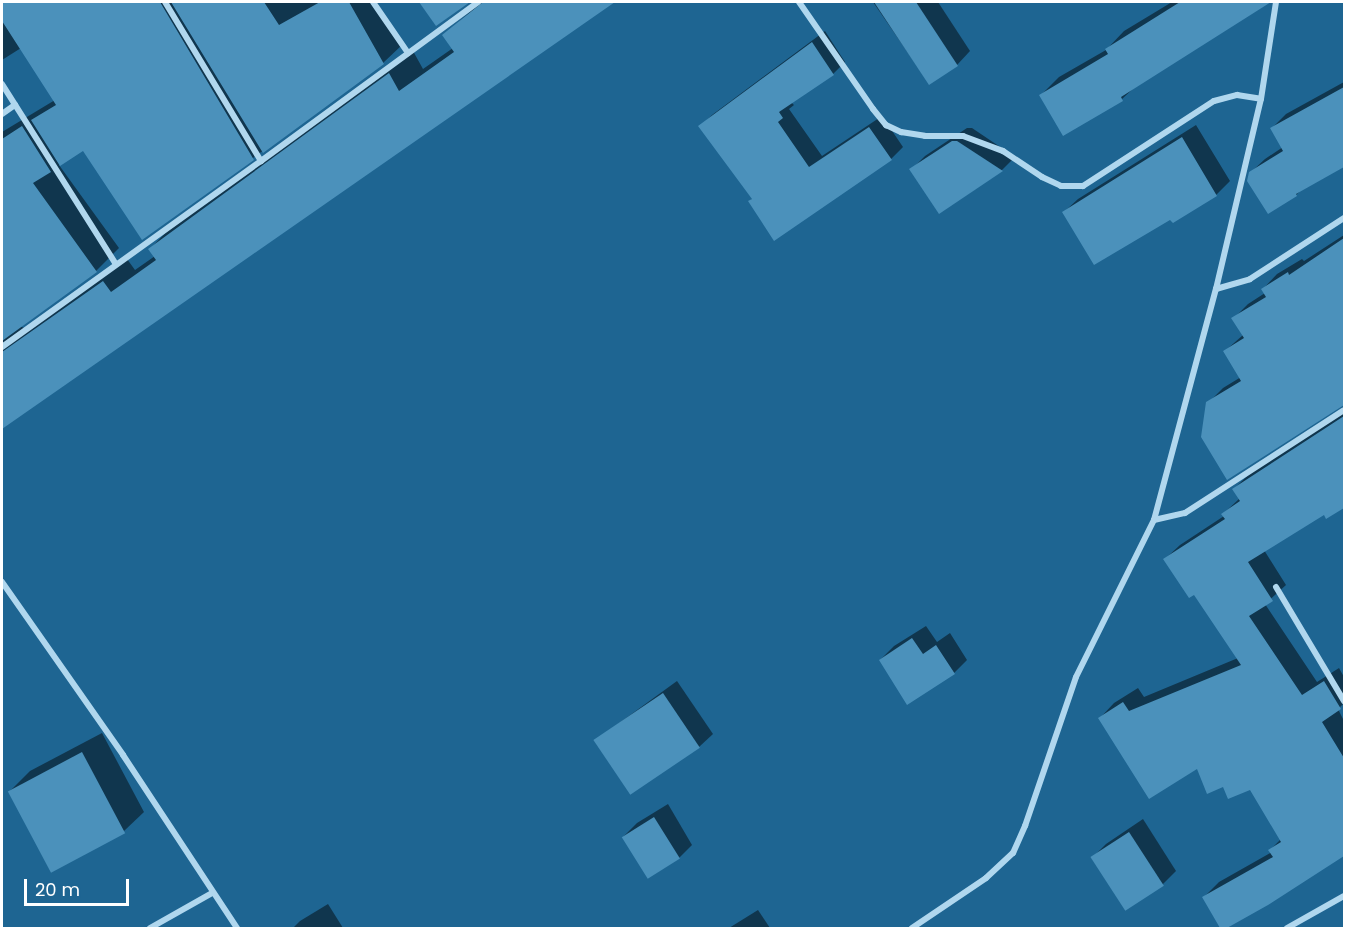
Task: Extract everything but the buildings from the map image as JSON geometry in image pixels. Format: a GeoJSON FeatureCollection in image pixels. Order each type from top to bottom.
{"type":"FeatureCollection","features":[{"type":"Feature","properties":{"kind":"street"},"geometry":{"type":"LineString","coordinates":[[165,2],[261,161]]}},
{"type":"Feature","properties":{"kind":"street"},"geometry":{"type":"LineString","coordinates":[[374,2],[408,53]]}},
{"type":"Feature","properties":{"kind":"street"},"geometry":{"type":"LineString","coordinates":[[2,347],[478,2]]}},
{"type":"Feature","properties":{"kind":"street"},"geometry":{"type":"LineString","coordinates":[[799,2],[886,125],[901,132],[925,136],[963,136],[1003,151],[1042,177],[1061,186],[1083,186],[1214,101],[1237,95],[1261,99]]}},
{"type":"Feature","properties":{"kind":"street"},"geometry":{"type":"LineString","coordinates":[[912,928],[986,878],[1013,853],[1025,826],[1076,677],[1154,520],[1216,289],[1261,99],[1276,2]]}},
{"type":"Feature","properties":{"kind":"street"},"geometry":{"type":"LineString","coordinates":[[2,84],[116,264]]}},
{"type":"Feature","properties":{"kind":"street"},"geometry":{"type":"LineString","coordinates":[[2,114],[15,105]]}},
{"type":"Feature","properties":{"kind":"street"},"geometry":{"type":"LineString","coordinates":[[1216,289],[1250,279],[1344,218]]}},
{"type":"Feature","properties":{"kind":"street"},"geometry":{"type":"LineString","coordinates":[[1154,520],[1185,513],[1344,410]]}},
{"type":"Feature","properties":{"kind":"street"},"geometry":{"type":"LineString","coordinates":[[2,582],[123,755],[237,928]]}},
{"type":"Feature","properties":{"kind":"street"},"geometry":{"type":"LineString","coordinates":[[1276,587],[1344,701]]}},
{"type":"Feature","properties":{"kind":"street"},"geometry":{"type":"LineString","coordinates":[[150,928],[212,893]]}},
{"type":"Feature","properties":{"kind":"street"},"geometry":{"type":"LineString","coordinates":[[1287,928],[1344,896]]}}]}
